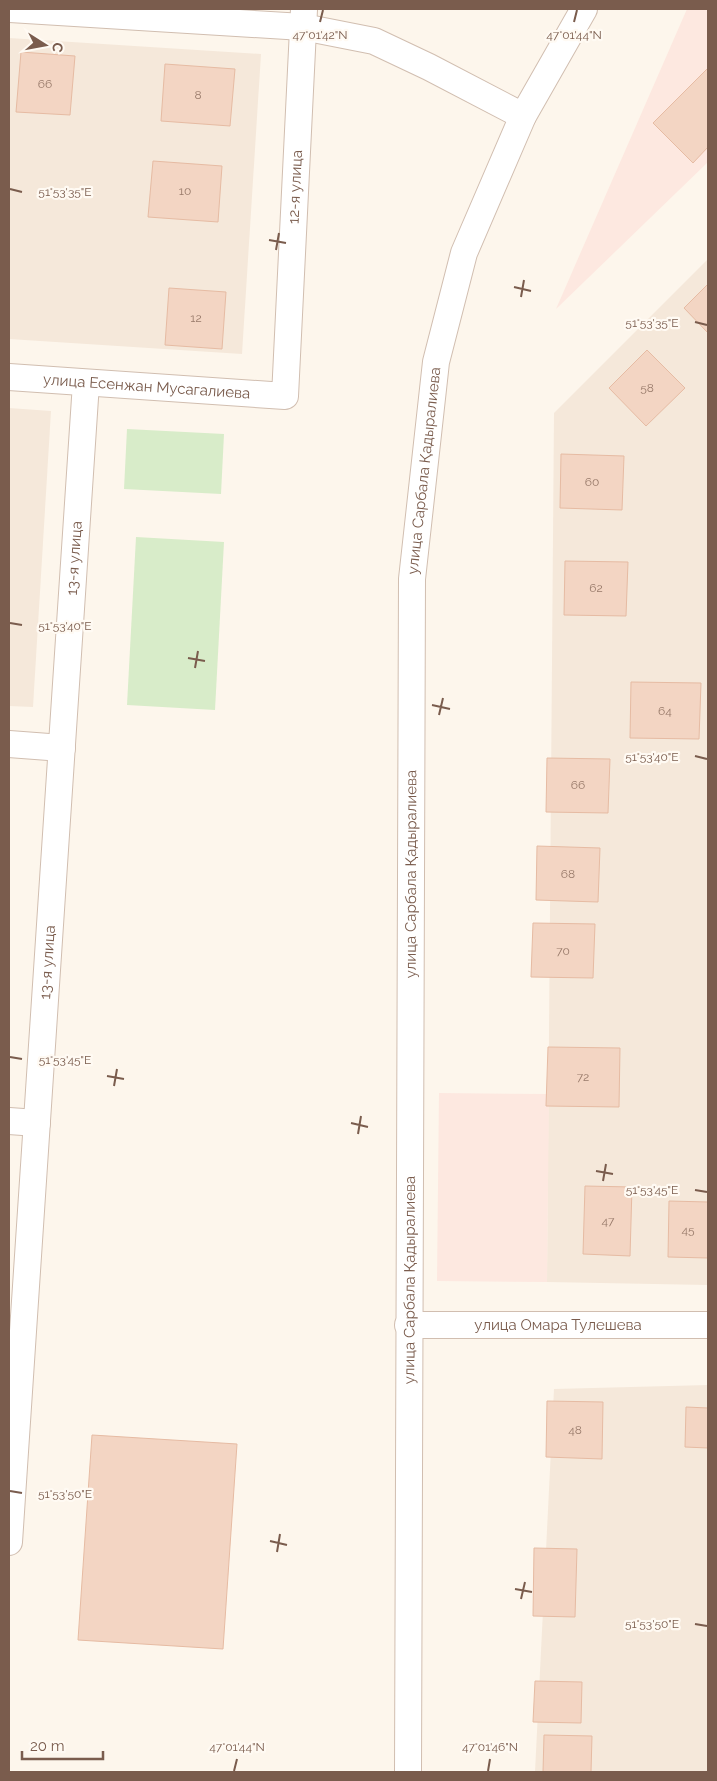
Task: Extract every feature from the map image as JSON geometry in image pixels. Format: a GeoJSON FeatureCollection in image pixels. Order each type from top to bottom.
{"type":"FeatureCollection","features":[{"type":"Feature","properties":{"kind":"street"},"geometry":{"type":"LineString","coordinates":[[10,9],[303,18],[374,40],[524,116]]}},
{"type":"Feature","properties":{"kind":"street","name":"улица Сарбала Қадыралиева"},"geometry":{"type":"LineString","coordinates":[[408,1772],[412,579],[436,362],[464,253],[524,116],[584,9]]}},
{"type":"Feature","properties":{"kind":"street","name":"12-я улица"},"geometry":{"type":"LineString","coordinates":[[285,396],[303,18]]}},
{"type":"Feature","properties":{"kind":"street","name":"улица Есенжан Мусагалиева"},"geometry":{"type":"LineString","coordinates":[[9,378],[285,396]]}},
{"type":"Feature","properties":{"kind":"street","name":"13-я улица"},"geometry":{"type":"LineString","coordinates":[[9,1542],[86,383]]}},
{"type":"Feature","properties":{"kind":"street"},"geometry":{"type":"LineString","coordinates":[[9,744],[62,748]]}},
{"type":"Feature","properties":{"kind":"street"},"geometry":{"type":"LineString","coordinates":[[9,1121],[37,1123]]}},
{"type":"Feature","properties":{"kind":"street","name":"улица Омара Тулешева"},"geometry":{"type":"LineString","coordinates":[[408,1325],[708,1325]]}},
{"type":"Feature","properties":{"kind":"shaded area"},"geometry":{"type":"Polygon","coordinates":[[[687,9],[708,9],[708,162],[556,309],[687,9]]]}},
{"type":"Feature","properties":{"kind":"shaded area"},"geometry":{"type":"Polygon","coordinates":[[[9,38],[261,54],[242,354],[9,339],[9,38]]]}},
{"type":"Feature","properties":{"kind":"shaded area"},"geometry":{"type":"Polygon","coordinates":[[[708,259],[708,1285],[547,1282],[554,413],[708,259]]]}},
{"type":"Feature","properties":{"kind":"shaded area"},"geometry":{"type":"Polygon","coordinates":[[[9,408],[51,411],[33,707],[9,706],[9,408]]]}},
{"type":"Feature","properties":{"kind":"shaded area"},"geometry":{"type":"Polygon","coordinates":[[[439,1093],[549,1094],[547,1282],[437,1281],[439,1093]]]}},
{"type":"Feature","properties":{"kind":"shaded area"},"geometry":{"type":"Polygon","coordinates":[[[708,1385],[708,1772],[535,1772],[554,1389],[708,1385]]]}},
{"type":"Feature","properties":{"kind":"green space"},"geometry":{"type":"Polygon","coordinates":[[[127,429],[224,434],[221,494],[124,489],[127,429]]]}},
{"type":"Feature","properties":{"kind":"green space"},"geometry":{"type":"Polygon","coordinates":[[[136,537],[224,542],[215,710],[127,705],[136,537]]]}},
{"type":"Feature","properties":{"kind":"building"},"geometry":{"type":"Polygon","coordinates":[[[21,52],[75,56],[70,115],[16,112],[21,52]]]}},
{"type":"Feature","properties":{"kind":"building"},"geometry":{"type":"Polygon","coordinates":[[[165,64],[235,69],[230,126],[161,121],[165,64]]]}},
{"type":"Feature","properties":{"kind":"building"},"geometry":{"type":"Polygon","coordinates":[[[708,68],[708,147],[693,163],[653,123],[708,68]]]}},
{"type":"Feature","properties":{"kind":"building"},"geometry":{"type":"Polygon","coordinates":[[[153,161],[222,166],[218,222],[148,217],[153,161]]]}},
{"type":"Feature","properties":{"kind":"building"},"geometry":{"type":"Polygon","coordinates":[[[708,284],[708,333],[684,308],[708,284]]]}},
{"type":"Feature","properties":{"kind":"building"},"geometry":{"type":"Polygon","coordinates":[[[169,288],[226,292],[222,349],[165,345],[169,288]]]}},
{"type":"Feature","properties":{"kind":"building"},"geometry":{"type":"Polygon","coordinates":[[[647,350],[685,388],[646,426],[609,388],[647,350]]]}},
{"type":"Feature","properties":{"kind":"building"},"geometry":{"type":"Polygon","coordinates":[[[561,454],[624,456],[622,510],[560,508],[561,454]]]}},
{"type":"Feature","properties":{"kind":"building"},"geometry":{"type":"Polygon","coordinates":[[[565,561],[628,562],[626,616],[564,615],[565,561]]]}},
{"type":"Feature","properties":{"kind":"building"},"geometry":{"type":"Polygon","coordinates":[[[631,682],[701,683],[699,739],[630,738],[631,682]]]}},
{"type":"Feature","properties":{"kind":"building"},"geometry":{"type":"Polygon","coordinates":[[[547,758],[610,759],[608,813],[546,812],[547,758]]]}},
{"type":"Feature","properties":{"kind":"building"},"geometry":{"type":"Polygon","coordinates":[[[537,846],[600,848],[598,902],[536,900],[537,846]]]}},
{"type":"Feature","properties":{"kind":"building"},"geometry":{"type":"Polygon","coordinates":[[[533,923],[595,924],[593,978],[531,977],[533,923]]]}},
{"type":"Feature","properties":{"kind":"building"},"geometry":{"type":"Polygon","coordinates":[[[548,1047],[620,1048],[619,1107],[546,1106],[548,1047]]]}},
{"type":"Feature","properties":{"kind":"building"},"geometry":{"type":"Polygon","coordinates":[[[585,1186],[632,1187],[630,1256],[583,1254],[585,1186]]]}},
{"type":"Feature","properties":{"kind":"building"},"geometry":{"type":"Polygon","coordinates":[[[669,1201],[708,1202],[708,1258],[668,1257],[669,1201]]]}},
{"type":"Feature","properties":{"kind":"building"},"geometry":{"type":"Polygon","coordinates":[[[547,1401],[603,1402],[602,1459],[546,1457],[547,1401]]]}},
{"type":"Feature","properties":{"kind":"building"},"geometry":{"type":"Polygon","coordinates":[[[686,1407],[708,1408],[708,1448],[685,1447],[686,1407]]]}},
{"type":"Feature","properties":{"kind":"building"},"geometry":{"type":"Polygon","coordinates":[[[92,1435],[237,1444],[223,1649],[78,1640],[92,1435]]]}},
{"type":"Feature","properties":{"kind":"building"},"geometry":{"type":"Polygon","coordinates":[[[534,1548],[577,1549],[575,1617],[533,1616],[534,1548]]]}},
{"type":"Feature","properties":{"kind":"building"},"geometry":{"type":"Polygon","coordinates":[[[535,1681],[582,1682],[581,1723],[533,1722],[535,1681]]]}},
{"type":"Feature","properties":{"kind":"building"},"geometry":{"type":"Polygon","coordinates":[[[544,1735],[592,1736],[591,1772],[543,1772],[544,1735]]]}}]}
